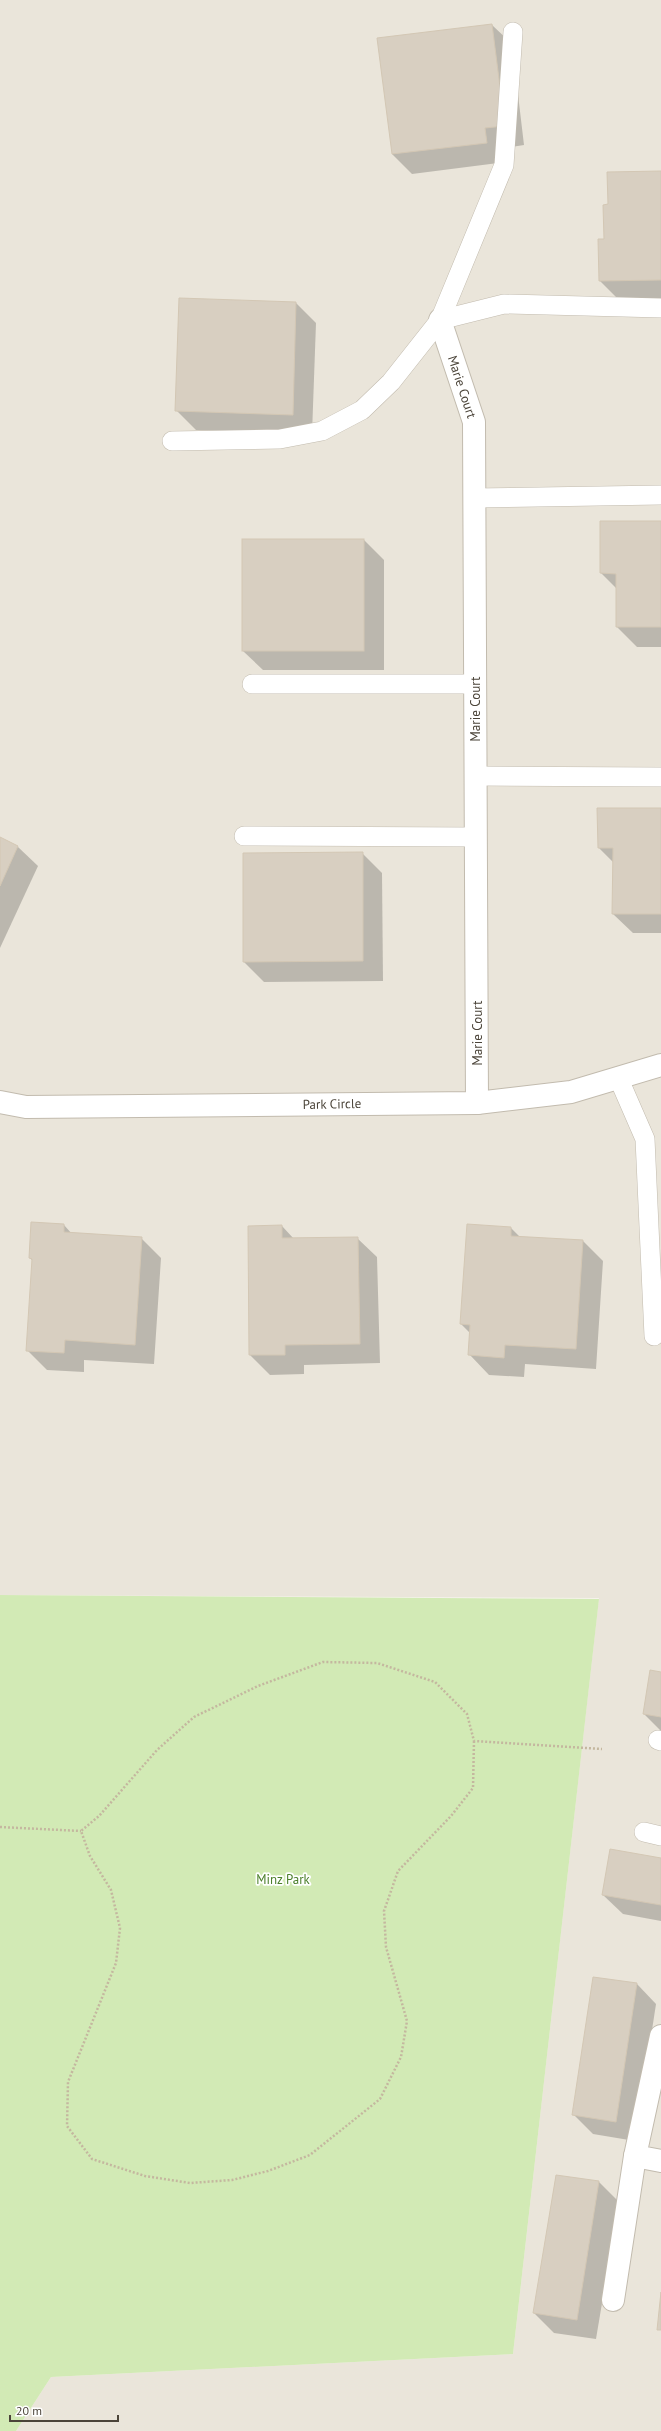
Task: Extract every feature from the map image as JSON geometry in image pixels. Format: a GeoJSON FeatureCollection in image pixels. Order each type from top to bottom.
{"type":"FeatureCollection","features":[{"type":"Feature","properties":{"kind":"street","name":"Marie Court"},"geometry":{"type":"LineString","coordinates":[[440,320],[474,422],[477,1103]]}},
{"type":"Feature","properties":{"kind":"street","name":"Park Circle"},"geometry":{"type":"LineString","coordinates":[[0,1102],[26,1107],[477,1103],[571,1092],[661,1065]]}},
{"type":"Feature","properties":{"kind":"street"},"geometry":{"type":"LineString","coordinates":[[613,2300],[635,2156],[661,2036]]}},
{"type":"Feature","properties":{"kind":"street"},"geometry":{"type":"LineString","coordinates":[[635,2156],[661,2161]]}},
{"type":"Feature","properties":{"kind":"lane"},"geometry":{"type":"LineString","coordinates":[[172,441],[280,439],[322,431],[362,410],[391,382],[440,320],[504,165],[513,32]]}},
{"type":"Feature","properties":{"kind":"lane"},"geometry":{"type":"LineString","coordinates":[[440,320],[504,304],[661,308]]}},
{"type":"Feature","properties":{"kind":"lane"},"geometry":{"type":"LineString","coordinates":[[474,498],[661,495]]}},
{"type":"Feature","properties":{"kind":"lane"},"geometry":{"type":"LineString","coordinates":[[252,684],[475,684]]}},
{"type":"Feature","properties":{"kind":"lane"},"geometry":{"type":"LineString","coordinates":[[476,776],[661,777]]}},
{"type":"Feature","properties":{"kind":"lane"},"geometry":{"type":"LineString","coordinates":[[244,836],[476,837]]}},
{"type":"Feature","properties":{"kind":"lane"},"geometry":{"type":"LineString","coordinates":[[618,1077],[645,1139],[654,1336]]}},
{"type":"Feature","properties":{"kind":"path"},"geometry":{"type":"LineString","coordinates":[[0,1826],[81,1831],[99,1816],[157,1750],[194,1717],[258,1686],[323,1662],[377,1663],[435,1682],[467,1714],[474,1742],[473,1788],[451,1816],[398,1871],[384,1911],[386,1947],[407,2021],[401,2057],[380,2099],[310,2155],[268,2172],[232,2180],[190,2183],[145,2176],[92,2159],[67,2126],[68,2082],[116,1963],[120,1928],[111,1890],[90,1856],[81,1831]]}},
{"type":"Feature","properties":{"kind":"path"},"geometry":{"type":"LineString","coordinates":[[474,1742],[602,1748]]}},
{"type":"Feature","properties":{"kind":"shaded area"},"geometry":{"type":"Polygon","coordinates":[[[0,0],[661,0],[661,2431],[16,2431],[51,2377],[513,2354],[599,1598],[0,1595],[0,0]]]}},
{"type":"Feature","properties":{"kind":"green space","name":"Minz Park"},"geometry":{"type":"Polygon","coordinates":[[[0,1595],[599,1599],[513,2354],[51,2377],[16,2431],[0,2431],[0,1595]]]}},
{"type":"Feature","properties":{"kind":"building"},"geometry":{"type":"Polygon","coordinates":[[[492,24],[505,126],[485,128],[487,143],[392,154],[377,38],[492,24]]]}},
{"type":"Feature","properties":{"kind":"building"},"geometry":{"type":"Polygon","coordinates":[[[661,171],[661,280],[599,281],[598,239],[604,239],[603,205],[608,204],[607,172],[661,171]]]}},
{"type":"Feature","properties":{"kind":"building"},"geometry":{"type":"Polygon","coordinates":[[[179,298],[296,302],[293,415],[175,411],[179,298]]]}},
{"type":"Feature","properties":{"kind":"building"},"geometry":{"type":"Polygon","coordinates":[[[600,521],[661,521],[661,627],[616,627],[616,574],[600,573],[600,521]]]}},
{"type":"Feature","properties":{"kind":"building"},"geometry":{"type":"Polygon","coordinates":[[[242,539],[364,539],[364,651],[242,651],[242,539]]]}},
{"type":"Feature","properties":{"kind":"building"},"geometry":{"type":"Polygon","coordinates":[[[597,808],[661,808],[661,914],[612,914],[613,848],[598,848],[597,808]]]}},
{"type":"Feature","properties":{"kind":"building"},"geometry":{"type":"Polygon","coordinates":[[[0,837],[18,846],[0,886],[0,837]]]}},
{"type":"Feature","properties":{"kind":"building"},"geometry":{"type":"Polygon","coordinates":[[[363,852],[363,961],[243,962],[243,853],[363,852]]]}},
{"type":"Feature","properties":{"kind":"building"},"geometry":{"type":"Polygon","coordinates":[[[31,1222],[64,1224],[64,1232],[142,1237],[135,1345],[65,1340],[64,1353],[26,1351],[32,1259],[29,1258],[31,1222]]]}},
{"type":"Feature","properties":{"kind":"building"},"geometry":{"type":"Polygon","coordinates":[[[467,1224],[511,1227],[511,1236],[583,1240],[576,1349],[505,1345],[504,1358],[468,1355],[470,1325],[460,1324],[467,1224]]]}},
{"type":"Feature","properties":{"kind":"building"},"geometry":{"type":"Polygon","coordinates":[[[282,1225],[282,1238],[358,1237],[360,1344],[285,1345],[285,1355],[249,1355],[248,1226],[282,1225]]]}},
{"type":"Feature","properties":{"kind":"building"},"geometry":{"type":"Polygon","coordinates":[[[650,1670],[661,1672],[661,1717],[643,1714],[650,1670]]]}},
{"type":"Feature","properties":{"kind":"building"},"geometry":{"type":"Polygon","coordinates":[[[610,1849],[661,1858],[661,1905],[602,1895],[610,1849]]]}},
{"type":"Feature","properties":{"kind":"building"},"geometry":{"type":"Polygon","coordinates":[[[593,1977],[637,1983],[616,2122],[572,2115],[593,1977]]]}},
{"type":"Feature","properties":{"kind":"building"},"geometry":{"type":"Polygon","coordinates":[[[556,2175],[599,2181],[577,2320],[533,2313],[556,2175]]]}},
{"type":"Feature","properties":{"kind":"building"},"geometry":{"type":"Polygon","coordinates":[[[661,2292],[661,2330],[657,2330],[661,2292]]]}}]}
